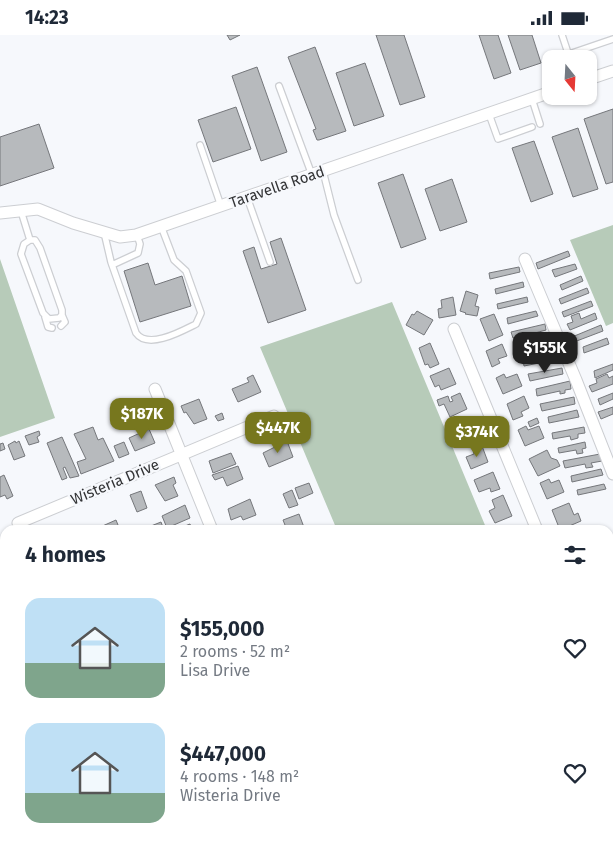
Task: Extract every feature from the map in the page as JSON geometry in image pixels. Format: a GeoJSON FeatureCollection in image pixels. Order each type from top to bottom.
{"type":"FeatureCollection","features":[{"type":"Feature","properties":{"kind":"street"},"geometry":{"type":"LineString","coordinates":[[598,77],[612,73]]}},
{"type":"Feature","properties":{"kind":"street","name":"Taravella Road"},"geometry":{"type":"LineString","coordinates":[[0,213],[38,209],[120,237],[138,235],[542,95]]}},
{"type":"Feature","properties":{"kind":"street"},"geometry":{"type":"LineString","coordinates":[[525,259],[613,474]]}},
{"type":"Feature","properties":{"kind":"street"},"geometry":{"type":"LineString","coordinates":[[454,329],[535,525]]}},
{"type":"Feature","properties":{"kind":"street"},"geometry":{"type":"LineString","coordinates":[[155,389],[180,455],[210,525]]}},
{"type":"Feature","properties":{"kind":"street","name":"Wisteria Drive"},"geometry":{"type":"LineString","coordinates":[[18,523],[274,416]]}},
{"type":"Feature","properties":{"kind":"lane"},"geometry":{"type":"LineString","coordinates":[[562,35],[567,50]]}},
{"type":"Feature","properties":{"kind":"lane"},"geometry":{"type":"LineString","coordinates":[[587,50],[613,39]]}},
{"type":"Feature","properties":{"kind":"lane"},"geometry":{"type":"LineString","coordinates":[[279,85],[317,173],[358,280]]}},
{"type":"Feature","properties":{"kind":"lane"},"geometry":{"type":"LineString","coordinates":[[532,99],[540,124]]}},
{"type":"Feature","properties":{"kind":"lane"},"geometry":{"type":"LineString","coordinates":[[489,114],[498,139],[532,127]]}},
{"type":"Feature","properties":{"kind":"lane"},"geometry":{"type":"LineString","coordinates":[[200,145],[222,206]]}},
{"type":"Feature","properties":{"kind":"lane"},"geometry":{"type":"LineString","coordinates":[[247,197],[270,262]]}},
{"type":"Feature","properties":{"kind":"lane"},"geometry":{"type":"LineString","coordinates":[[21,210],[30,240]]}},
{"type":"Feature","properties":{"kind":"lane"},"geometry":{"type":"LineString","coordinates":[[104,232],[112,265],[140,338],[148,341],[168,336],[196,324],[201,313],[186,271],[174,260],[161,226]]}},
{"type":"Feature","properties":{"kind":"lane"},"geometry":{"type":"LineString","coordinates":[[112,265],[138,253],[140,244],[138,235]]}},
{"type":"Feature","properties":{"kind":"lane"},"geometry":{"type":"LineString","coordinates":[[52,328],[48,327],[22,254],[24,243],[30,240],[35,240],[40,248],[65,322],[61,326]]}},
{"type":"Feature","properties":{"kind":"lane"},"geometry":{"type":"LineString","coordinates":[[45,317],[53,319],[62,315]]}},
{"type":"Feature","properties":{"kind":"green space"},"geometry":{"type":"Polygon","coordinates":[[[613,225],[613,323],[606,326],[570,240],[613,225]]]}},
{"type":"Feature","properties":{"kind":"green space"},"geometry":{"type":"Polygon","coordinates":[[[0,259],[55,418],[0,437],[0,259]]]}},
{"type":"Feature","properties":{"kind":"green space"},"geometry":{"type":"Polygon","coordinates":[[[392,302],[485,525],[335,525],[260,347],[392,302]]]}},
{"type":"Feature","properties":{"kind":"building"},"geometry":{"type":"Polygon","coordinates":[[[227,35],[240,35],[230,40],[227,35]]]}},
{"type":"Feature","properties":{"kind":"building"},"geometry":{"type":"Polygon","coordinates":[[[376,35],[404,35],[425,97],[400,105],[376,35]]]}},
{"type":"Feature","properties":{"kind":"building"},"geometry":{"type":"Polygon","coordinates":[[[479,35],[498,35],[511,73],[494,79],[479,35]]]}},
{"type":"Feature","properties":{"kind":"building"},"geometry":{"type":"Polygon","coordinates":[[[508,35],[532,35],[541,63],[520,70],[508,35]]]}},
{"type":"Feature","properties":{"kind":"building"},"geometry":{"type":"Polygon","coordinates":[[[315,47],[346,131],[319,140],[317,140],[313,130],[316,129],[288,57],[315,47]]]}},
{"type":"Feature","properties":{"kind":"building"},"geometry":{"type":"Polygon","coordinates":[[[365,63],[384,116],[354,126],[336,73],[365,63]]]}},
{"type":"Feature","properties":{"kind":"building"},"geometry":{"type":"Polygon","coordinates":[[[257,67],[287,152],[261,161],[232,76],[257,67]]]}},
{"type":"Feature","properties":{"kind":"building"},"geometry":{"type":"Polygon","coordinates":[[[236,107],[251,149],[213,162],[198,120],[236,107]]]}},
{"type":"Feature","properties":{"kind":"building"},"geometry":{"type":"Polygon","coordinates":[[[613,109],[613,182],[606,184],[584,119],[613,109]]]}},
{"type":"Feature","properties":{"kind":"building"},"geometry":{"type":"Polygon","coordinates":[[[39,124],[54,168],[0,186],[0,137],[39,124]]]}},
{"type":"Feature","properties":{"kind":"building"},"geometry":{"type":"Polygon","coordinates":[[[578,128],[598,189],[573,197],[552,137],[578,128]]]}},
{"type":"Feature","properties":{"kind":"building"},"geometry":{"type":"Polygon","coordinates":[[[534,141],[553,194],[531,202],[512,148],[534,141]]]}},
{"type":"Feature","properties":{"kind":"building"},"geometry":{"type":"Polygon","coordinates":[[[403,174],[426,239],[401,248],[378,183],[403,174]]]}},
{"type":"Feature","properties":{"kind":"building"},"geometry":{"type":"Polygon","coordinates":[[[452,179],[467,222],[440,231],[425,189],[452,179]]]}},
{"type":"Feature","properties":{"kind":"building"},"geometry":{"type":"Polygon","coordinates":[[[281,238],[306,310],[268,323],[243,251],[254,247],[261,269],[277,264],[270,242],[281,238]]]}},
{"type":"Feature","properties":{"kind":"building"},"geometry":{"type":"Polygon","coordinates":[[[568,251],[570,256],[538,269],[536,263],[568,251]]]}},
{"type":"Feature","properties":{"kind":"building"},"geometry":{"type":"Polygon","coordinates":[[[148,263],[155,285],[182,276],[191,306],[140,322],[124,271],[148,263]]]}},
{"type":"Feature","properties":{"kind":"building"},"geometry":{"type":"Polygon","coordinates":[[[575,264],[577,269],[555,277],[552,270],[575,264]]]}},
{"type":"Feature","properties":{"kind":"building"},"geometry":{"type":"Polygon","coordinates":[[[519,267],[520,272],[490,279],[489,273],[519,267]]]}},
{"type":"Feature","properties":{"kind":"building"},"geometry":{"type":"Polygon","coordinates":[[[581,276],[583,281],[562,290],[560,285],[581,276]]]}},
{"type":"Feature","properties":{"kind":"building"},"geometry":{"type":"Polygon","coordinates":[[[523,282],[524,287],[496,294],[495,289],[523,282]]]}},
{"type":"Feature","properties":{"kind":"building"},"geometry":{"type":"Polygon","coordinates":[[[587,288],[589,293],[561,304],[559,299],[587,288]]]}},
{"type":"Feature","properties":{"kind":"building"},"geometry":{"type":"Polygon","coordinates":[[[466,291],[478,295],[475,306],[479,307],[477,316],[460,311],[466,291]]]}},
{"type":"Feature","properties":{"kind":"building"},"geometry":{"type":"Polygon","coordinates":[[[453,297],[456,315],[439,318],[438,309],[442,308],[441,300],[453,297]]]}},
{"type":"Feature","properties":{"kind":"building"},"geometry":{"type":"Polygon","coordinates":[[[527,297],[528,302],[498,309],[497,304],[527,297]]]}},
{"type":"Feature","properties":{"kind":"building"},"geometry":{"type":"Polygon","coordinates":[[[591,301],[593,306],[564,317],[562,312],[591,301]]]}},
{"type":"Feature","properties":{"kind":"building"},"geometry":{"type":"Polygon","coordinates":[[[417,311],[433,320],[424,335],[406,325],[412,314],[414,315],[417,311]]]}},
{"type":"Feature","properties":{"kind":"building"},"geometry":{"type":"Polygon","coordinates":[[[536,311],[538,316],[508,324],[507,318],[536,311]]]}},
{"type":"Feature","properties":{"kind":"building"},"geometry":{"type":"Polygon","coordinates":[[[579,313],[581,319],[595,313],[597,319],[570,330],[567,324],[573,322],[571,316],[579,313]]]}},
{"type":"Feature","properties":{"kind":"building"},"geometry":{"type":"Polygon","coordinates":[[[494,314],[503,335],[489,341],[480,319],[494,314]]]}},
{"type":"Feature","properties":{"kind":"building"},"geometry":{"type":"Polygon","coordinates":[[[545,324],[546,330],[535,333],[536,336],[532,337],[531,334],[513,338],[511,332],[545,324]]]}},
{"type":"Feature","properties":{"kind":"building"},"geometry":{"type":"Polygon","coordinates":[[[601,325],[603,331],[574,342],[572,337],[601,325]]]}},
{"type":"Feature","properties":{"kind":"building"},"geometry":{"type":"Polygon","coordinates":[[[551,338],[552,345],[518,352],[517,345],[551,338]]]}},
{"type":"Feature","properties":{"kind":"building"},"geometry":{"type":"Polygon","coordinates":[[[607,338],[609,344],[584,353],[583,347],[607,338]]]}},
{"type":"Feature","properties":{"kind":"building"},"geometry":{"type":"Polygon","coordinates":[[[430,343],[439,364],[430,368],[428,364],[425,365],[419,348],[430,343]]]}},
{"type":"Feature","properties":{"kind":"building"},"geometry":{"type":"Polygon","coordinates":[[[502,344],[507,356],[498,359],[500,363],[492,367],[486,351],[502,344]]]}},
{"type":"Feature","properties":{"kind":"building"},"geometry":{"type":"Polygon","coordinates":[[[548,355],[549,361],[524,366],[523,360],[548,355]]]}},
{"type":"Feature","properties":{"kind":"building"},"geometry":{"type":"Polygon","coordinates":[[[613,364],[613,370],[595,378],[594,371],[613,364]]]}},
{"type":"Feature","properties":{"kind":"building"},"geometry":{"type":"Polygon","coordinates":[[[449,368],[456,384],[441,390],[439,385],[435,387],[430,376],[449,368]]]}},
{"type":"Feature","properties":{"kind":"building"},"geometry":{"type":"Polygon","coordinates":[[[562,368],[563,374],[530,381],[528,374],[562,368]]]}},
{"type":"Feature","properties":{"kind":"building"},"geometry":{"type":"Polygon","coordinates":[[[504,374],[506,378],[517,374],[522,386],[503,394],[496,378],[504,374]]]}},
{"type":"Feature","properties":{"kind":"building"},"geometry":{"type":"Polygon","coordinates":[[[607,374],[609,378],[613,376],[613,384],[592,392],[589,386],[597,383],[596,379],[607,374]]]}},
{"type":"Feature","properties":{"kind":"building"},"geometry":{"type":"Polygon","coordinates":[[[253,375],[261,392],[238,402],[232,389],[249,382],[247,378],[253,375]]]}},
{"type":"Feature","properties":{"kind":"building"},"geometry":{"type":"Polygon","coordinates":[[[570,381],[571,389],[565,390],[565,393],[560,394],[560,391],[537,396],[536,389],[570,381]]]}},
{"type":"Feature","properties":{"kind":"building"},"geometry":{"type":"Polygon","coordinates":[[[460,393],[467,409],[450,417],[444,404],[439,406],[437,400],[448,396],[450,402],[453,401],[451,397],[460,393]]]}},
{"type":"Feature","properties":{"kind":"building"},"geometry":{"type":"Polygon","coordinates":[[[613,393],[613,399],[600,405],[598,399],[613,393]]]}},
{"type":"Feature","properties":{"kind":"building"},"geometry":{"type":"Polygon","coordinates":[[[524,396],[529,408],[521,412],[523,416],[513,420],[507,404],[524,396]]]}},
{"type":"Feature","properties":{"kind":"building"},"geometry":{"type":"Polygon","coordinates":[[[574,397],[575,404],[542,411],[540,404],[574,397]]]}},
{"type":"Feature","properties":{"kind":"building"},"geometry":{"type":"Polygon","coordinates":[[[199,399],[207,419],[194,424],[186,412],[184,413],[181,406],[199,399]]]}},
{"type":"Feature","properties":{"kind":"building"},"geometry":{"type":"Polygon","coordinates":[[[138,402],[140,414],[121,421],[117,409],[138,402]]]}},
{"type":"Feature","properties":{"kind":"building"},"geometry":{"type":"Polygon","coordinates":[[[613,407],[613,414],[601,419],[598,412],[613,407]]]}},
{"type":"Feature","properties":{"kind":"building"},"geometry":{"type":"Polygon","coordinates":[[[577,410],[579,417],[549,423],[548,417],[577,410]]]}},
{"type":"Feature","properties":{"kind":"building"},"geometry":{"type":"Polygon","coordinates":[[[222,413],[224,419],[218,421],[215,416],[222,413]]]}},
{"type":"Feature","properties":{"kind":"building"},"geometry":{"type":"Polygon","coordinates":[[[537,418],[539,423],[530,427],[528,422],[537,418]]]}},
{"type":"Feature","properties":{"kind":"building"},"geometry":{"type":"Polygon","coordinates":[[[472,419],[477,432],[460,439],[455,426],[472,419]]]}},
{"type":"Feature","properties":{"kind":"building"},"geometry":{"type":"Polygon","coordinates":[[[526,426],[528,430],[539,426],[544,438],[525,446],[518,430],[526,426]]]}},
{"type":"Feature","properties":{"kind":"building"},"geometry":{"type":"Polygon","coordinates":[[[93,427],[98,440],[103,438],[114,461],[81,474],[77,462],[86,459],[74,434],[93,427]]]}},
{"type":"Feature","properties":{"kind":"building"},"geometry":{"type":"Polygon","coordinates":[[[584,427],[585,433],[578,434],[578,438],[571,440],[570,436],[553,439],[552,433],[584,427]]]}},
{"type":"Feature","properties":{"kind":"building"},"geometry":{"type":"Polygon","coordinates":[[[149,429],[155,443],[135,451],[129,438],[149,429]]]}},
{"type":"Feature","properties":{"kind":"building"},"geometry":{"type":"Polygon","coordinates":[[[39,431],[40,435],[37,437],[39,442],[29,445],[25,436],[39,431]]]}},
{"type":"Feature","properties":{"kind":"building"},"geometry":{"type":"Polygon","coordinates":[[[62,437],[79,476],[70,478],[65,467],[63,468],[67,478],[62,480],[47,443],[62,437]]]}},
{"type":"Feature","properties":{"kind":"building"},"geometry":{"type":"Polygon","coordinates":[[[15,441],[16,443],[19,441],[25,456],[14,460],[8,445],[15,441]]]}},
{"type":"Feature","properties":{"kind":"building"},"geometry":{"type":"Polygon","coordinates":[[[287,441],[293,457],[269,467],[263,453],[287,441]]]}},
{"type":"Feature","properties":{"kind":"building"},"geometry":{"type":"Polygon","coordinates":[[[124,442],[129,454],[119,458],[114,446],[124,442]]]}},
{"type":"Feature","properties":{"kind":"building"},"geometry":{"type":"Polygon","coordinates":[[[585,442],[586,448],[582,449],[583,453],[577,454],[576,450],[559,453],[558,448],[585,442]]]}},
{"type":"Feature","properties":{"kind":"building"},"geometry":{"type":"Polygon","coordinates":[[[3,443],[5,449],[0,451],[0,444],[3,443]]]}},
{"type":"Feature","properties":{"kind":"building"},"geometry":{"type":"Polygon","coordinates":[[[482,446],[488,462],[471,469],[466,457],[474,454],[473,450],[482,446]]]}},
{"type":"Feature","properties":{"kind":"building"},"geometry":{"type":"Polygon","coordinates":[[[547,450],[551,458],[557,460],[560,466],[538,476],[529,459],[547,450]]]}},
{"type":"Feature","properties":{"kind":"building"},"geometry":{"type":"Polygon","coordinates":[[[231,453],[236,464],[213,473],[209,461],[231,453]]]}},
{"type":"Feature","properties":{"kind":"building"},"geometry":{"type":"Polygon","coordinates":[[[600,454],[602,461],[591,463],[593,467],[586,468],[585,464],[565,468],[563,461],[600,454]]]}},
{"type":"Feature","properties":{"kind":"building"},"geometry":{"type":"Polygon","coordinates":[[[238,466],[243,479],[227,486],[223,477],[215,480],[212,475],[238,466]]]}},
{"type":"Feature","properties":{"kind":"building"},"geometry":{"type":"Polygon","coordinates":[[[601,469],[603,475],[572,482],[571,476],[601,469]]]}},
{"type":"Feature","properties":{"kind":"building"},"geometry":{"type":"Polygon","coordinates":[[[493,472],[500,489],[491,492],[490,488],[479,492],[474,480],[493,472]]]}},
{"type":"Feature","properties":{"kind":"building"},"geometry":{"type":"Polygon","coordinates":[[[4,475],[13,496],[7,499],[5,495],[0,497],[0,477],[4,475]]]}},
{"type":"Feature","properties":{"kind":"building"},"geometry":{"type":"Polygon","coordinates":[[[174,477],[176,483],[173,485],[178,496],[165,501],[155,485],[174,477]]]}},
{"type":"Feature","properties":{"kind":"building"},"geometry":{"type":"Polygon","coordinates":[[[549,479],[551,483],[559,480],[564,492],[547,499],[540,483],[549,479]]]}},
{"type":"Feature","properties":{"kind":"building"},"geometry":{"type":"Polygon","coordinates":[[[309,483],[313,493],[299,499],[295,488],[309,483]]]}},
{"type":"Feature","properties":{"kind":"building"},"geometry":{"type":"Polygon","coordinates":[[[604,484],[606,489],[578,495],[577,490],[604,484]]]}},
{"type":"Feature","properties":{"kind":"building"},"geometry":{"type":"Polygon","coordinates":[[[292,490],[298,505],[289,508],[283,494],[292,490]]]}},
{"type":"Feature","properties":{"kind":"building"},"geometry":{"type":"Polygon","coordinates":[[[141,491],[147,508],[137,512],[130,495],[141,491]]]}},
{"type":"Feature","properties":{"kind":"building"},"geometry":{"type":"Polygon","coordinates":[[[503,495],[512,516],[495,523],[489,511],[495,508],[492,500],[503,495]]]}},
{"type":"Feature","properties":{"kind":"building"},"geometry":{"type":"Polygon","coordinates":[[[250,499],[256,515],[243,520],[241,516],[231,520],[228,509],[250,499]]]}},
{"type":"Feature","properties":{"kind":"building"},"geometry":{"type":"Polygon","coordinates":[[[569,503],[574,515],[578,513],[581,521],[572,525],[558,525],[552,510],[569,503]]]}},
{"type":"Feature","properties":{"kind":"building"},"geometry":{"type":"Polygon","coordinates":[[[185,505],[190,518],[174,525],[166,525],[162,516],[185,505]]]}},
{"type":"Feature","properties":{"kind":"building"},"geometry":{"type":"Polygon","coordinates":[[[299,514],[303,525],[285,525],[283,520],[299,514]]]}},
{"type":"Feature","properties":{"kind":"building"},"geometry":{"type":"Polygon","coordinates":[[[116,520],[118,525],[105,525],[116,520]]]}}]}
